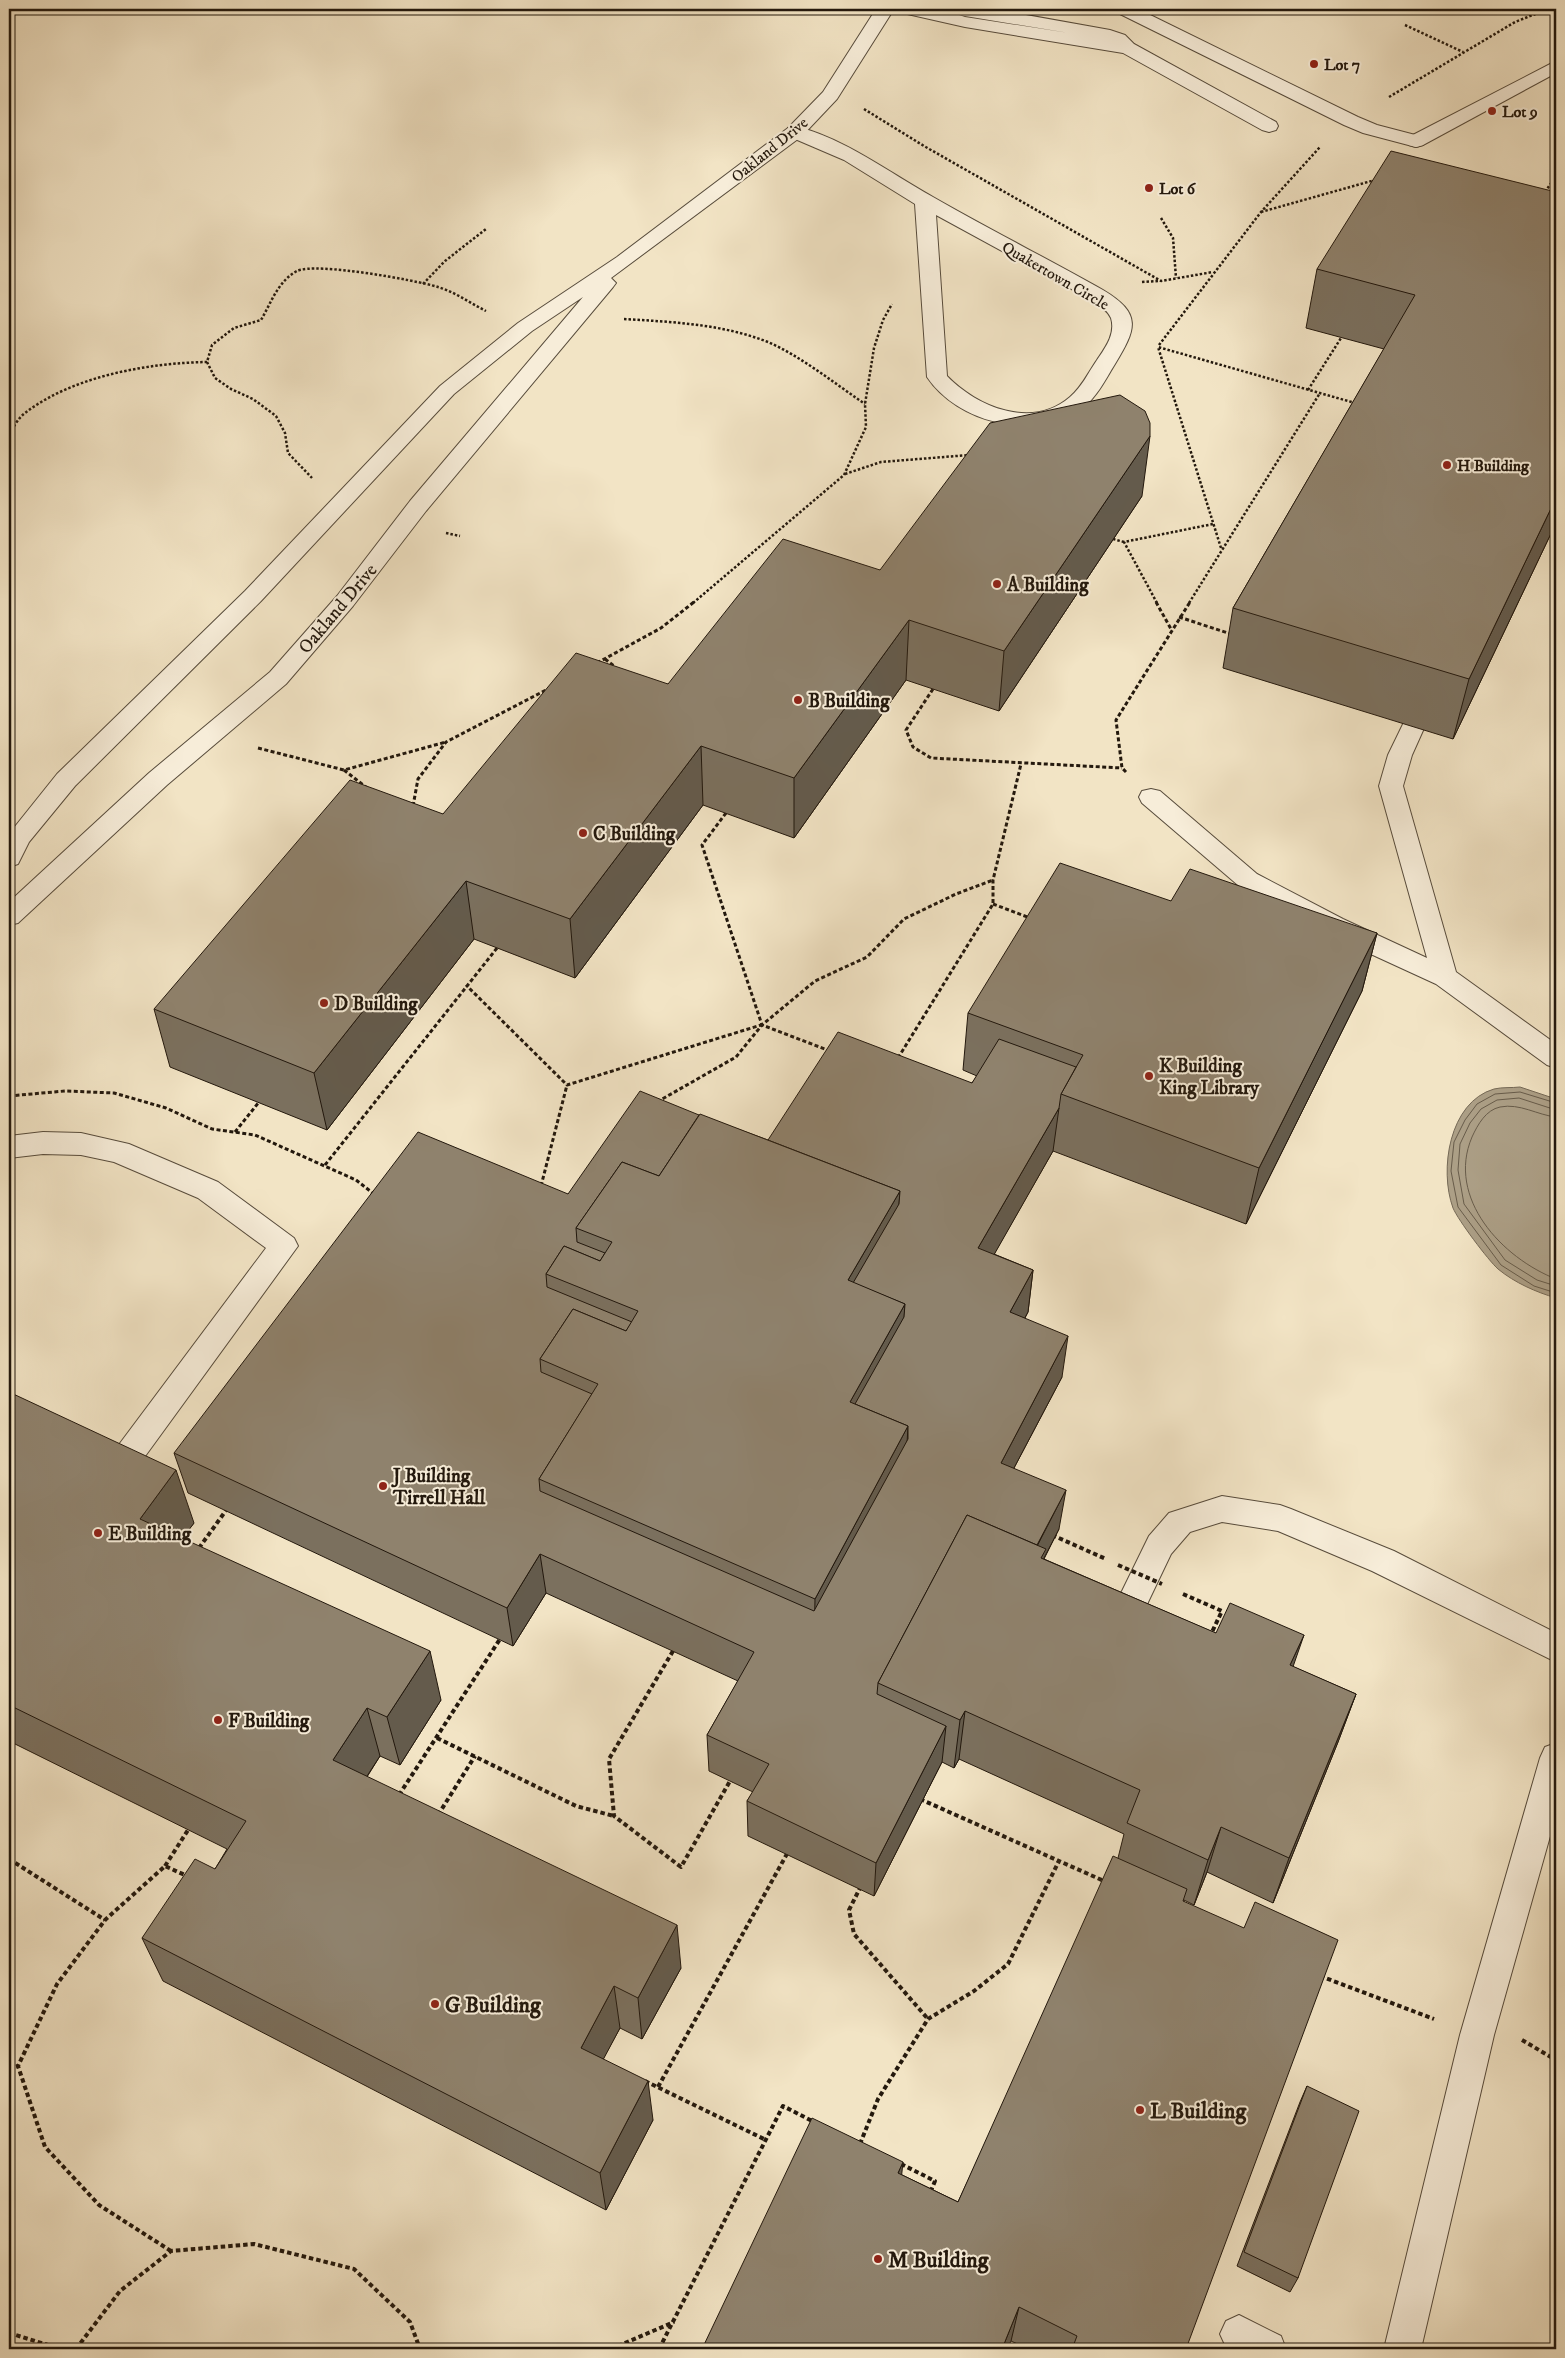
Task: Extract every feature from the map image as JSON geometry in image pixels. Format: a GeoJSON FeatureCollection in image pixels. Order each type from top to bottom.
{"type":"FeatureCollection","features":[{"type":"Feature","properties":{"kind":"street","name":"Oakland Drive"},"geometry":{"type":"LineString","coordinates":[[9,858],[19,838],[66,780],[253,596],[447,390],[525,327],[624,261],[795,132],[830,95],[886,9]]}},
{"type":"Feature","properties":{"kind":"street"},"geometry":{"type":"LineString","coordinates":[[909,9],[966,22],[1128,48]]}},
{"type":"Feature","properties":{"kind":"street"},"geometry":{"type":"LineString","coordinates":[[946,9],[975,11],[1104,34],[1119,39],[1128,48],[1269,126]]}},
{"type":"Feature","properties":{"kind":"street"},"geometry":{"type":"LineString","coordinates":[[1124,9],[1351,121],[1370,129],[1416,141]]}},
{"type":"Feature","properties":{"kind":"street"},"geometry":{"type":"LineString","coordinates":[[1398,154],[1416,141],[1556,66]]}},
{"type":"Feature","properties":{"kind":"street","name":"Quakertown Circle"},"geometry":{"type":"LineString","coordinates":[[795,132],[842,151],[925,201],[1091,292],[1118,311],[1124,324],[1120,340],[1084,394],[1073,405],[1058,413],[1037,418],[1013,418],[988,413],[967,403],[947,390],[937,377],[925,201]]}},
{"type":"Feature","properties":{"kind":"street","name":"Oakland Drive"},"geometry":{"type":"LineString","coordinates":[[9,916],[158,779],[278,678],[346,601],[418,506],[624,261]]}},
{"type":"Feature","properties":{"kind":"street"},"geometry":{"type":"LineString","coordinates":[[1413,726],[1400,755],[1390,786],[1445,977]]}},
{"type":"Feature","properties":{"kind":"street"},"geometry":{"type":"LineString","coordinates":[[1151,797],[1248,880],[1334,926],[1445,977],[1556,1058]]}},
{"type":"Feature","properties":{"kind":"street"},"geometry":{"type":"LineString","coordinates":[[9,1147],[42,1144],[80,1144],[119,1152],[208,1190],[284,1246],[109,1482]]}},
{"type":"Feature","properties":{"kind":"street"},"geometry":{"type":"LineString","coordinates":[[1112,1644],[1160,1545],[1180,1522],[1222,1509],[1280,1518],[1384,1561],[1556,1648]]}},
{"type":"Feature","properties":{"kind":"street"},"geometry":{"type":"LineString","coordinates":[[1402,2349],[1476,2035],[1556,1758]]}},
{"type":"Feature","properties":{"kind":"path"},"geometry":{"type":"LineString","coordinates":[[1383,101],[1514,22],[1548,9]]}},
{"type":"Feature","properties":{"kind":"path"},"geometry":{"type":"LineString","coordinates":[[1406,25],[1464,52]]}},
{"type":"Feature","properties":{"kind":"path"},"geometry":{"type":"LineString","coordinates":[[861,107],[924,146],[1160,281],[1213,271]]}},
{"type":"Feature","properties":{"kind":"path"},"geometry":{"type":"LineString","coordinates":[[1153,354],[1213,271],[1261,212],[1325,142]]}},
{"type":"Feature","properties":{"kind":"path"},"geometry":{"type":"LineString","coordinates":[[1543,195],[1556,176]]}},
{"type":"Feature","properties":{"kind":"path"},"geometry":{"type":"LineString","coordinates":[[1161,218],[1173,238],[1176,278]]}},
{"type":"Feature","properties":{"kind":"path"},"geometry":{"type":"LineString","coordinates":[[423,284],[435,268],[452,253],[486,229]]}},
{"type":"Feature","properties":{"kind":"path"},"geometry":{"type":"LineString","coordinates":[[347,494],[325,486],[310,476],[288,453],[285,433],[276,416],[253,399],[231,389],[214,378],[207,362],[212,345],[234,328],[262,320],[270,307],[279,284],[300,268],[335,270],[439,288],[497,317],[525,327]]}},
{"type":"Feature","properties":{"kind":"path"},"geometry":{"type":"LineString","coordinates":[[844,475],[866,427],[865,404],[874,348],[883,320],[895,298]]}},
{"type":"Feature","properties":{"kind":"path"},"geometry":{"type":"LineString","coordinates":[[619,325],[625,318],[697,324],[746,334],[769,343],[796,358],[865,404]]}},
{"type":"Feature","properties":{"kind":"path"},"geometry":{"type":"LineString","coordinates":[[1308,390],[1341,338]]}},
{"type":"Feature","properties":{"kind":"path"},"geometry":{"type":"LineString","coordinates":[[1158,347],[1363,405]]}},
{"type":"Feature","properties":{"kind":"path"},"geometry":{"type":"LineString","coordinates":[[1158,347],[1221,549]]}},
{"type":"Feature","properties":{"kind":"path"},"geometry":{"type":"LineString","coordinates":[[9,434],[24,414],[54,394],[144,368],[180,362],[207,362]]}},
{"type":"Feature","properties":{"kind":"path"},"geometry":{"type":"LineString","coordinates":[[1151,797],[1122,768],[1116,720],[1320,393]]}},
{"type":"Feature","properties":{"kind":"path"},"geometry":{"type":"LineString","coordinates":[[596,664],[661,628],[712,588],[844,475],[882,462],[971,455]]}},
{"type":"Feature","properties":{"kind":"path"},"geometry":{"type":"LineString","coordinates":[[1114,539],[1124,542],[1213,524]]}},
{"type":"Feature","properties":{"kind":"path"},"geometry":{"type":"LineString","coordinates":[[1124,542],[1172,629]]}},
{"type":"Feature","properties":{"kind":"path"},"geometry":{"type":"LineString","coordinates":[[1179,617],[1232,634]]}},
{"type":"Feature","properties":{"kind":"path"},"geometry":{"type":"LineString","coordinates":[[605,659],[619,670]]}},
{"type":"Feature","properties":{"kind":"path"},"geometry":{"type":"LineString","coordinates":[[344,770],[446,742],[552,687]]}},
{"type":"Feature","properties":{"kind":"path"},"geometry":{"type":"LineString","coordinates":[[933,689],[906,730],[912,747],[931,758],[1122,768]]}},
{"type":"Feature","properties":{"kind":"path"},"geometry":{"type":"LineString","coordinates":[[258,748],[264,741]]}},
{"type":"Feature","properties":{"kind":"path"},"geometry":{"type":"LineString","coordinates":[[412,811],[418,779],[446,742]]}},
{"type":"Feature","properties":{"kind":"path"},"geometry":{"type":"LineString","coordinates":[[248,748],[258,748],[344,770],[369,789]]}},
{"type":"Feature","properties":{"kind":"path"},"geometry":{"type":"LineString","coordinates":[[894,1065],[993,904],[993,880],[1021,764]]}},
{"type":"Feature","properties":{"kind":"path"},"geometry":{"type":"LineString","coordinates":[[726,813],[702,845],[762,1025]]}},
{"type":"Feature","properties":{"kind":"path"},"geometry":{"type":"LineString","coordinates":[[1553,870],[1556,860]]}},
{"type":"Feature","properties":{"kind":"path"},"geometry":{"type":"LineString","coordinates":[[651,1105],[736,1057],[762,1025],[815,981],[867,957],[904,919],[956,894],[993,880]]}},
{"type":"Feature","properties":{"kind":"path"},"geometry":{"type":"LineString","coordinates":[[993,904],[1034,920]]}},
{"type":"Feature","properties":{"kind":"path"},"geometry":{"type":"LineString","coordinates":[[325,1165],[497,948]]}},
{"type":"Feature","properties":{"kind":"path"},"geometry":{"type":"LineString","coordinates":[[467,986],[567,1084]]}},
{"type":"Feature","properties":{"kind":"path"},"geometry":{"type":"LineString","coordinates":[[567,1084],[762,1025],[834,1053]]}},
{"type":"Feature","properties":{"kind":"path"},"geometry":{"type":"LineString","coordinates":[[540,1188],[567,1084]]}},
{"type":"Feature","properties":{"kind":"path"},"geometry":{"type":"LineString","coordinates":[[9,1096],[65,1090],[114,1093],[166,1108],[212,1129],[255,1135],[356,1180],[375,1195]]}},
{"type":"Feature","properties":{"kind":"path"},"geometry":{"type":"LineString","coordinates":[[234,1133],[259,1102]]}},
{"type":"Feature","properties":{"kind":"path"},"geometry":{"type":"LineString","coordinates":[[193,1556],[229,1504]]}},
{"type":"Feature","properties":{"kind":"path"},"geometry":{"type":"LineString","coordinates":[[1046,1532],[1170,1588]]}},
{"type":"Feature","properties":{"kind":"path"},"geometry":{"type":"LineString","coordinates":[[1179,1592],[1222,1611],[1210,1636]]}},
{"type":"Feature","properties":{"kind":"path"},"geometry":{"type":"LineString","coordinates":[[399,1796],[503,1634]]}},
{"type":"Feature","properties":{"kind":"path"},"geometry":{"type":"LineString","coordinates":[[614,1816],[609,1759],[673,1651]]}},
{"type":"Feature","properties":{"kind":"path"},"geometry":{"type":"LineString","coordinates":[[437,1738],[576,1806],[614,1816],[681,1866],[730,1780],[738,1778]]}},
{"type":"Feature","properties":{"kind":"path"},"geometry":{"type":"LineString","coordinates":[[433,1823],[475,1756]]}},
{"type":"Feature","properties":{"kind":"path"},"geometry":{"type":"LineString","coordinates":[[915,1797],[1114,1885]]}},
{"type":"Feature","properties":{"kind":"path"},"geometry":{"type":"LineString","coordinates":[[171,2251],[99,2205],[45,2147],[18,2066],[57,1984],[105,1920],[165,1866],[188,1830]]}},
{"type":"Feature","properties":{"kind":"path"},"geometry":{"type":"LineString","coordinates":[[658,2087],[790,1848]]}},
{"type":"Feature","properties":{"kind":"path"},"geometry":{"type":"LineString","coordinates":[[9,1859],[105,1920]]}},
{"type":"Feature","properties":{"kind":"path"},"geometry":{"type":"LineString","coordinates":[[860,2144],[878,2098],[928,2019],[974,1992],[1008,1964],[1059,1861]]}},
{"type":"Feature","properties":{"kind":"path"},"geometry":{"type":"LineString","coordinates":[[165,1866],[190,1878]]}},
{"type":"Feature","properties":{"kind":"path"},"geometry":{"type":"LineString","coordinates":[[864,1880],[849,1910],[854,1934],[928,2019]]}},
{"type":"Feature","properties":{"kind":"path"},"geometry":{"type":"LineString","coordinates":[[1318,1975],[1476,2035]]}},
{"type":"Feature","properties":{"kind":"path"},"geometry":{"type":"LineString","coordinates":[[9,2069],[18,2066]]}},
{"type":"Feature","properties":{"kind":"path"},"geometry":{"type":"LineString","coordinates":[[642,2079],[766,2140]]}},
{"type":"Feature","properties":{"kind":"path"},"geometry":{"type":"LineString","coordinates":[[659,2349],[783,2106],[817,2123]]}},
{"type":"Feature","properties":{"kind":"path"},"geometry":{"type":"LineString","coordinates":[[851,2140],[868,2148]]}},
{"type":"Feature","properties":{"kind":"path"},"geometry":{"type":"LineString","coordinates":[[893,2160],[935,2181],[928,2197]]}},
{"type":"Feature","properties":{"kind":"path"},"geometry":{"type":"LineString","coordinates":[[76,2349],[120,2291],[171,2251],[254,2244],[354,2269],[410,2322],[420,2349]]}},
{"type":"Feature","properties":{"kind":"path"},"geometry":{"type":"LineString","coordinates":[[611,2349],[674,2322]]}},
{"type":"Feature","properties":{"kind":"path"},"geometry":{"type":"LineString","coordinates":[[9,2333],[61,2349]]}},
{"type":"Feature","properties":{"kind":"water"},"geometry":{"type":"Polygon","coordinates":[[[1520,1087],[1556,1099],[1556,1298],[1511,1279],[1498,1269],[1461,1221],[1453,1208],[1449,1193],[1447,1175],[1451,1139],[1458,1122],[1467,1108],[1479,1096],[1494,1089],[1520,1087]]]}},
{"type":"Feature","properties":{"kind":"building","name":"H Building"},"geometry":{"type":"Polygon","coordinates":[[[1391,151],[1556,192],[1556,498],[1469,679],[1233,608],[1415,295],[1317,269],[1391,151]]]}},
{"type":"Feature","properties":{"kind":"building"},"geometry":{"type":"Polygon","coordinates":[[[1120,395],[1145,411],[1150,423],[1150,436],[1004,651],[909,620],[794,778],[701,746],[570,919],[466,881],[314,1073],[154,1009],[350,780],[443,814],[576,653],[668,684],[783,539],[880,570],[990,423],[1120,395]]]}},
{"type":"Feature","properties":{"kind":"building","name":"K Building King Library"},"geometry":{"type":"Polygon","coordinates":[[[1060,863],[1171,901],[1190,869],[1377,933],[1259,1168],[1061,1094],[1083,1055],[968,1013],[1060,863]]]}},
{"type":"Feature","properties":{"kind":"building","name":"J Building Tirrell Hall"},"geometry":{"type":"Polygon","coordinates":[[[838,1032],[972,1083],[999,1039],[1076,1067],[1061,1094],[1059,1108],[978,1248],[1033,1270],[1010,1312],[1068,1336],[1001,1463],[1066,1490],[1037,1545],[967,1515],[878,1683],[877,1694],[946,1726],[876,1863],[747,1801],[769,1764],[707,1735],[754,1652],[540,1554],[507,1608],[174,1453],[418,1132],[568,1194],[640,1091],[699,1115],[659,1176],[622,1162],[576,1228],[577,1242],[605,1253],[600,1261],[564,1246],[546,1274],[547,1287],[632,1322],[626,1331],[573,1309],[540,1359],[541,1372],[592,1394],[539,1479],[540,1491],[814,1611],[908,1439],[908,1426],[855,1404],[904,1317],[905,1304],[853,1283],[899,1204],[900,1191],[768,1140],[838,1032]]]}},
{"type":"Feature","properties":{"kind":"building"},"geometry":{"type":"Polygon","coordinates":[[[700,1114],[900,1191],[848,1280],[905,1304],[850,1402],[908,1426],[815,1599],[539,1479],[598,1384],[540,1359],[573,1309],[626,1331],[638,1311],[546,1274],[564,1246],[600,1261],[612,1242],[576,1228],[622,1162],[659,1176],[700,1114]]]}},
{"type":"Feature","properties":{"kind":"building"},"geometry":{"type":"Polygon","coordinates":[[[9,1392],[176,1470],[140,1519],[430,1651],[387,1717],[367,1708],[333,1760],[677,1925],[638,1998],[614,1986],[581,2048],[648,2081],[600,2173],[142,1938],[195,1859],[215,1869],[246,1821],[9,1705],[9,1392]]]}},
{"type":"Feature","properties":{"kind":"building"},"geometry":{"type":"Polygon","coordinates":[[[967,1515],[1046,1549],[1041,1558],[1216,1633],[1230,1603],[1304,1635],[1290,1665],[1356,1694],[1289,1858],[1221,1827],[1208,1860],[1127,1823],[1140,1790],[965,1711],[960,1720],[878,1683],[967,1515]]]}},
{"type":"Feature","properties":{"kind":"building","name":"L Building"},"geometry":{"type":"Polygon","coordinates":[[[1113,1856],[1187,1889],[1183,1901],[1244,1928],[1255,1902],[1338,1940],[1186,2349],[1072,2349],[1077,2336],[1019,2307],[1002,2349],[702,2349],[812,2118],[903,2162],[898,2173],[958,2202],[1113,1856]]]}},
{"type":"Feature","properties":{"kind":"building"},"geometry":{"type":"Polygon","coordinates":[[[1307,2086],[1359,2111],[1298,2278],[1244,2252],[1307,2086]]]}},
{"type":"Feature","properties":{"kind":"place","name":"Lot 7"},"geometry":{"type":"Point","coordinates":[1314,64]}},
{"type":"Feature","properties":{"kind":"place","name":"Lot 9"},"geometry":{"type":"Point","coordinates":[1492,111]}},
{"type":"Feature","properties":{"kind":"place","name":"Lot 6"},"geometry":{"type":"Point","coordinates":[1149,188]}},
{"type":"Feature","properties":{"kind":"place","name":"H Building"},"geometry":{"type":"Point","coordinates":[1447,465]}},
{"type":"Feature","properties":{"kind":"place","name":"A Building"},"geometry":{"type":"Point","coordinates":[997,584]}},
{"type":"Feature","properties":{"kind":"place","name":"B Building"},"geometry":{"type":"Point","coordinates":[798,700]}},
{"type":"Feature","properties":{"kind":"place","name":"C Building"},"geometry":{"type":"Point","coordinates":[583,833]}},
{"type":"Feature","properties":{"kind":"place","name":"D Building"},"geometry":{"type":"Point","coordinates":[324,1003]}},
{"type":"Feature","properties":{"kind":"place","name":"K Building King Library"},"geometry":{"type":"Point","coordinates":[1149,1076]}},
{"type":"Feature","properties":{"kind":"place","name":"J Building Tirrell Hall"},"geometry":{"type":"Point","coordinates":[383,1486]}},
{"type":"Feature","properties":{"kind":"place","name":"E Building"},"geometry":{"type":"Point","coordinates":[98,1533]}},
{"type":"Feature","properties":{"kind":"place","name":"F Building"},"geometry":{"type":"Point","coordinates":[218,1720]}},
{"type":"Feature","properties":{"kind":"place","name":"G Building"},"geometry":{"type":"Point","coordinates":[435,2004]}},
{"type":"Feature","properties":{"kind":"place","name":"L Building"},"geometry":{"type":"Point","coordinates":[1140,2110]}},
{"type":"Feature","properties":{"kind":"place","name":"M Building"},"geometry":{"type":"Point","coordinates":[878,2259]}}]}
